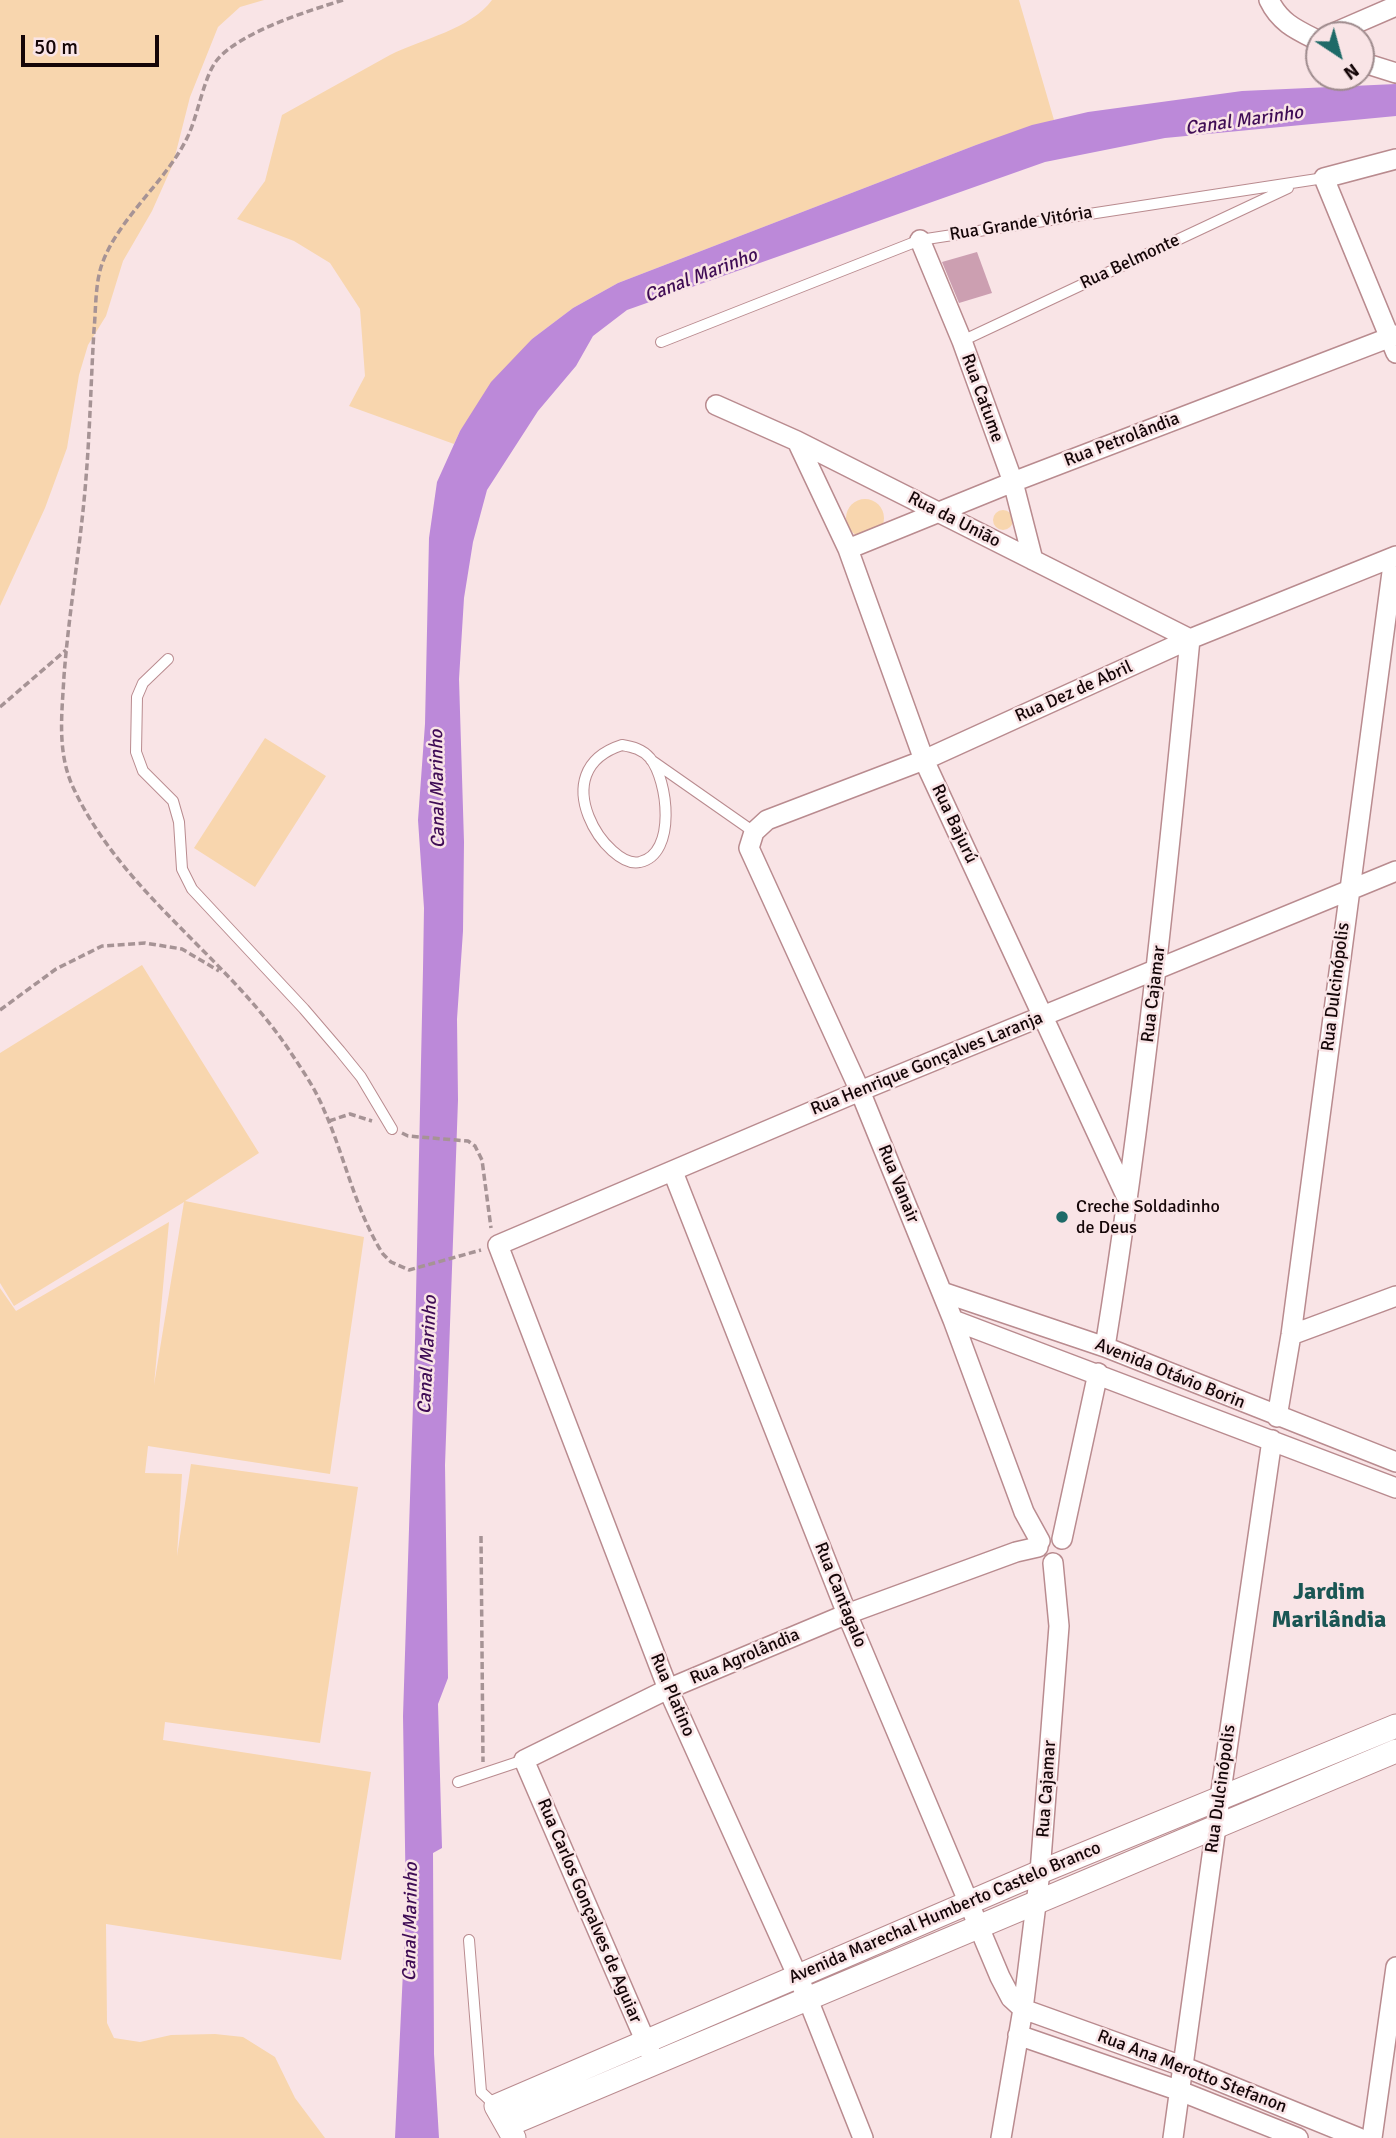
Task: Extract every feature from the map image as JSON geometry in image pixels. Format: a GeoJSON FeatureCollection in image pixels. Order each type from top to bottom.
{"type":"FeatureCollection","features":[{"type":"Feature","properties":{"kind":"street"},"geometry":{"type":"LineString","coordinates":[[1269,0],[1287,25],[1305,32]]}},
{"type":"Feature","properties":{"kind":"street"},"geometry":{"type":"LineString","coordinates":[[1362,21],[1396,6]]}},
{"type":"Feature","properties":{"kind":"street"},"geometry":{"type":"LineString","coordinates":[[1375,66],[1396,73]]}},
{"type":"Feature","properties":{"kind":"street","name":"Rua Grande Vitória"},"geometry":{"type":"LineString","coordinates":[[1324,178],[1396,159]]}},
{"type":"Feature","properties":{"kind":"street"},"geometry":{"type":"LineString","coordinates":[[1324,178],[1394,342]]}},
{"type":"Feature","properties":{"kind":"street","name":"Rua Catume"},"geometry":{"type":"LineString","coordinates":[[920,240],[962,341],[1013,482],[1033,560]]}},
{"type":"Feature","properties":{"kind":"street","name":"Rua Petrolândia"},"geometry":{"type":"LineString","coordinates":[[848,549],[1013,482],[1394,342]]}},
{"type":"Feature","properties":{"kind":"street","name":"Rua da União"},"geometry":{"type":"LineString","coordinates":[[716,405],[797,441],[1191,639]]}},
{"type":"Feature","properties":{"kind":"street","name":"Rua Bajurú"},"geometry":{"type":"LineString","coordinates":[[797,441],[848,549],[924,760],[1128,1201]]}},
{"type":"Feature","properties":{"kind":"street","name":"Rua Dez de Abril"},"geometry":{"type":"LineString","coordinates":[[754,832],[767,820],[924,760],[1191,639],[1395,556]]}},
{"type":"Feature","properties":{"kind":"street","name":"Rua Dulcinópolis"},"geometry":{"type":"LineString","coordinates":[[1277,1417],[1291,1335],[1395,556]]}},
{"type":"Feature","properties":{"kind":"street","name":"Rua Cajamar"},"geometry":{"type":"LineString","coordinates":[[1105,1347],[1128,1201],[1157,971],[1191,639]]}},
{"type":"Feature","properties":{"kind":"street","name":"Rua Vanair"},"geometry":{"type":"LineString","coordinates":[[754,832],[749,848],[860,1091],[942,1292],[1024,1512],[1039,1544]]}},
{"type":"Feature","properties":{"kind":"street","name":"Rua Henrique Gonçalves Laranja"},"geometry":{"type":"LineString","coordinates":[[498,1245],[860,1091],[1396,871]]}},
{"type":"Feature","properties":{"kind":"street","name":"Rua Cantagalo"},"geometry":{"type":"LineString","coordinates":[[673,1172],[847,1614],[978,1928],[1011,1998],[1023,2009]]}},
{"type":"Feature","properties":{"kind":"street","name":"Rua Platino"},"geometry":{"type":"LineString","coordinates":[[498,1245],[668,1689],[807,1997],[863,2138]]}},
{"type":"Feature","properties":{"kind":"street","name":"Avenida Otávio Borin"},"geometry":{"type":"LineString","coordinates":[[942,1292],[1105,1347],[1396,1462]]}},
{"type":"Feature","properties":{"kind":"street"},"geometry":{"type":"LineString","coordinates":[[1291,1335],[1396,1296]]}},
{"type":"Feature","properties":{"kind":"street","name":"Avenida Otávio Borin"},"geometry":{"type":"LineString","coordinates":[[953,1320],[1396,1488]]}},
{"type":"Feature","properties":{"kind":"street"},"geometry":{"type":"LineString","coordinates":[[1062,1539],[1050,1535],[1039,1544],[1041,1559],[1053,1563],[1059,1561],[1066,1550],[1062,1539],[1098,1373]]}},
{"type":"Feature","properties":{"kind":"street","name":"Rua Dulcinópolis"},"geometry":{"type":"LineString","coordinates":[[1173,2138],[1272,1440]]}},
{"type":"Feature","properties":{"kind":"street","name":"Rua Agrolândia"},"geometry":{"type":"LineString","coordinates":[[524,1760],[668,1689],[847,1614],[1039,1544]]}},
{"type":"Feature","properties":{"kind":"street","name":"Rua Cajamar"},"geometry":{"type":"LineString","coordinates":[[1001,2138],[1023,2009],[1040,1872],[1059,1626],[1053,1563]]}},
{"type":"Feature","properties":{"kind":"street","name":"Avenida Marechal Humberto Castelo Branco"},"geometry":{"type":"LineString","coordinates":[[506,2123],[646,2040],[1040,1872],[1396,1726]]}},
{"type":"Feature","properties":{"kind":"street","name":"Avenida Marechal Humberto Castelo Branco"},"geometry":{"type":"LineString","coordinates":[[506,2123],[978,1928],[1396,1751]]}},
{"type":"Feature","properties":{"kind":"street","name":"Rua Carlos Gonçalves de Aguiar"},"geometry":{"type":"LineString","coordinates":[[524,1760],[654,2063]]}},
{"type":"Feature","properties":{"kind":"street"},"geometry":{"type":"LineString","coordinates":[[1372,2138],[1396,1967]]}},
{"type":"Feature","properties":{"kind":"street","name":"Rua Ana Merotto Stefanon"},"geometry":{"type":"LineString","coordinates":[[1023,2009],[1182,2066],[1359,2138]]}},
{"type":"Feature","properties":{"kind":"street","name":"Rua Ana Merotto Stefanon"},"geometry":{"type":"LineString","coordinates":[[1018,2035],[1180,2091],[1298,2138]]}},
{"type":"Feature","properties":{"kind":"lane","name":"Rua Grande Vitória"},"geometry":{"type":"LineString","coordinates":[[661,342],[920,240],[1324,178]]}},
{"type":"Feature","properties":{"kind":"lane","name":"Rua Belmonte"},"geometry":{"type":"LineString","coordinates":[[962,341],[1299,183]]}},
{"type":"Feature","properties":{"kind":"lane"},"geometry":{"type":"LineString","coordinates":[[168,659],[143,682],[136,697],[136,751],[144,771],[173,801],[179,822],[181,869],[192,889],[340,1051],[361,1077],[392,1129]]}},
{"type":"Feature","properties":{"kind":"lane"},"geometry":{"type":"LineString","coordinates":[[651,760],[660,781],[666,820],[662,844],[653,855],[641,862],[629,863],[616,856],[588,813],[582,786],[590,765],[607,750],[622,745],[639,748],[651,760],[754,832]]}},
{"type":"Feature","properties":{"kind":"lane","name":"Rua Agrolândia"},"geometry":{"type":"LineString","coordinates":[[458,1782],[524,1760]]}},
{"type":"Feature","properties":{"kind":"lane"},"geometry":{"type":"LineString","coordinates":[[469,1940],[481,2092],[506,2123]]}},
{"type":"Feature","properties":{"kind":"path"},"geometry":{"type":"LineString","coordinates":[[227,51],[282,21],[343,0]]}},
{"type":"Feature","properties":{"kind":"path"},"geometry":{"type":"LineString","coordinates":[[0,707],[66,650]]}},
{"type":"Feature","properties":{"kind":"path"},"geometry":{"type":"LineString","coordinates":[[0,1010],[56,969],[102,946],[145,943],[182,949],[224,974]]}},
{"type":"Feature","properties":{"kind":"path"},"geometry":{"type":"LineString","coordinates":[[409,1270],[498,1245],[490,1225],[480,1152],[468,1141],[417,1137]]}},
{"type":"Feature","properties":{"kind":"path"},"geometry":{"type":"LineString","coordinates":[[481,1536],[484,1772]]}},
{"type":"Feature","properties":{"kind":"shaded area"},"geometry":{"type":"Polygon","coordinates":[[[0,0],[264,0],[240,7],[218,27],[190,97],[173,164],[152,211],[123,261],[106,316],[88,345],[79,375],[67,448],[45,508],[0,606],[0,0]]]}},
{"type":"Feature","properties":{"kind":"shaded area"},"geometry":{"type":"Polygon","coordinates":[[[492,0],[1019,0],[1054,120],[976,145],[618,283],[573,308],[532,339],[460,431],[454,444],[349,406],[365,376],[360,309],[330,263],[294,241],[237,219],[265,181],[282,115],[390,55],[472,19],[492,0]]]}},
{"type":"Feature","properties":{"kind":"shaded area"},"geometry":{"type":"Polygon","coordinates":[[[865,499],[878,505],[884,518],[878,531],[865,537],[852,531],[846,518],[852,505],[865,499]]]}},
{"type":"Feature","properties":{"kind":"shaded area"},"geometry":{"type":"Polygon","coordinates":[[[1003,510],[1010,513],[1013,520],[1010,527],[1003,530],[996,527],[993,520],[996,513],[1003,510]]]}},
{"type":"Feature","properties":{"kind":"shaded area"},"geometry":{"type":"Polygon","coordinates":[[[265,738],[326,776],[255,887],[194,848],[265,738]]]}},
{"type":"Feature","properties":{"kind":"shaded area"},"geometry":{"type":"Polygon","coordinates":[[[142,965],[259,1153],[185,1201],[364,1237],[330,1474],[148,1446],[145,1473],[182,1474],[177,1556],[191,1464],[358,1487],[320,1743],[165,1722],[163,1740],[371,1772],[341,1960],[106,1924],[107,2023],[114,2038],[140,2042],[171,2035],[215,2034],[243,2037],[275,2057],[295,2098],[325,2138],[0,2138],[0,1288],[16,1311],[169,1222],[154,1385],[184,1202],[14,1306],[0,1283],[0,1053],[142,965]]]}},
{"type":"Feature","properties":{"kind":"water","name":"Canal Marinho"},"geometry":{"type":"Polygon","coordinates":[[[1396,84],[1396,116],[1165,138],[1045,162],[627,310],[593,336],[576,366],[538,411],[487,490],[473,542],[464,598],[459,679],[464,842],[445,1465],[448,1678],[438,1704],[442,1848],[433,1853],[434,2054],[439,2138],[395,2138],[406,1909],[403,1716],[423,969],[424,908],[418,820],[425,724],[429,538],[437,482],[460,431],[491,382],[532,339],[573,308],[618,283],[976,145],[1032,125],[1088,112],[1242,91],[1305,88],[1305,91],[1375,91],[1375,85],[1396,84]]]}},
{"type":"Feature","properties":{"kind":"building"},"geometry":{"type":"Polygon","coordinates":[[[977,252],[992,293],[959,303],[942,262],[977,252]]]}},
{"type":"Feature","properties":{"kind":"place","name":"Creche Soldadinho de Deus"},"geometry":{"type":"Point","coordinates":[1062,1217]}},
{"type":"Feature","properties":{"kind":"district","name":"Jardim Marilândia"},"geometry":{"type":"Point","coordinates":[1329,1607]}}]}
